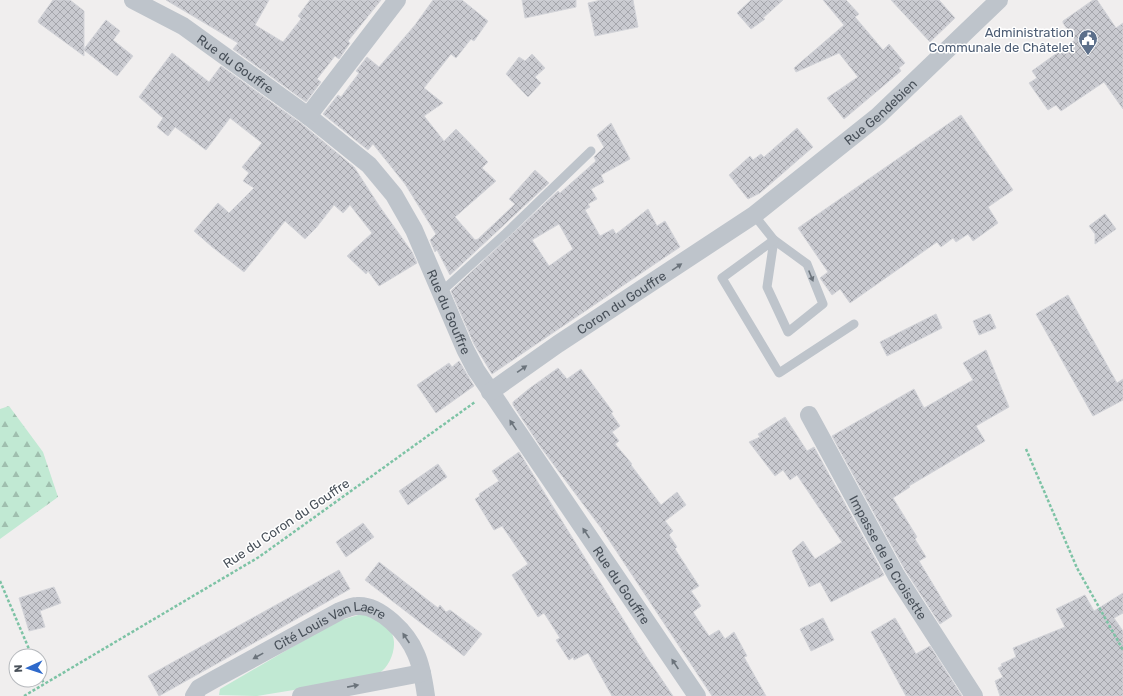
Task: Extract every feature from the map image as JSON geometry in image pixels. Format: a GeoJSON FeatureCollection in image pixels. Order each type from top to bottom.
{"type":"FeatureCollection","features":[{"type":"Feature","properties":{"kind":"street","name":"Rue du Gouffre"},"geometry":{"type":"LineString","coordinates":[[133,0],[184,26],[308,116],[369,165],[394,195],[414,230],[465,349],[490,392],[696,696]]}},
{"type":"Feature","properties":{"kind":"street"},"geometry":{"type":"LineString","coordinates":[[308,116],[397,0]]}},
{"type":"Feature","properties":{"kind":"street","name":"Rue Gendebien"},"geometry":{"type":"LineString","coordinates":[[754,215],[878,116],[999,0]]}},
{"type":"Feature","properties":{"kind":"street","name":"Coron du Gouffre"},"geometry":{"type":"LineString","coordinates":[[490,392],[558,344],[754,215]]}},
{"type":"Feature","properties":{"kind":"street","name":"Impasse de la Croisette"},"geometry":{"type":"LineString","coordinates":[[809,415],[896,575],[974,696]]}},
{"type":"Feature","properties":{"kind":"street","name":"Cité Louis Van Laere"},"geometry":{"type":"LineString","coordinates":[[194,696],[199,688],[215,679],[340,611],[357,606],[369,607],[383,614],[400,629],[416,653],[422,673],[426,696]]}},
{"type":"Feature","properties":{"kind":"street"},"geometry":{"type":"LineString","coordinates":[[301,696],[422,673]]}},
{"type":"Feature","properties":{"kind":"lane"},"geometry":{"type":"LineString","coordinates":[[441,292],[506,233],[591,151]]}},
{"type":"Feature","properties":{"kind":"lane"},"geometry":{"type":"LineString","coordinates":[[754,215],[774,240],[807,264],[823,304],[788,332],[767,287],[774,240]]}},
{"type":"Feature","properties":{"kind":"lane"},"geometry":{"type":"LineString","coordinates":[[774,240],[722,278],[779,373],[854,324]]}},
{"type":"Feature","properties":{"kind":"path","name":"Rue du Coron du Gouffre"},"geometry":{"type":"LineString","coordinates":[[48,682],[259,557],[490,392]]}},
{"type":"Feature","properties":{"kind":"path"},"geometry":{"type":"LineString","coordinates":[[1026,449],[1077,568],[1123,650]]}},
{"type":"Feature","properties":{"kind":"path"},"geometry":{"type":"LineString","coordinates":[[0,580],[29,648]]}},
{"type":"Feature","properties":{"kind":"path","name":"Rue du Coron du Gouffre"},"geometry":{"type":"LineString","coordinates":[[24,696],[37,688]]}},
{"type":"Feature","properties":{"kind":"green space"},"geometry":{"type":"Polygon","coordinates":[[[9,406],[43,452],[58,497],[0,539],[0,409],[9,406]]]}},
{"type":"Feature","properties":{"kind":"green space"},"geometry":{"type":"Polygon","coordinates":[[[365,613],[377,618],[384,624],[390,630],[394,639],[390,661],[379,673],[367,678],[257,696],[219,695],[220,689],[335,622],[365,613]]]}},
{"type":"Feature","properties":{"kind":"building"},"geometry":{"type":"Polygon","coordinates":[[[53,0],[70,0],[84,11],[84,49],[106,20],[120,31],[113,40],[133,56],[117,76],[84,50],[84,56],[39,23],[38,21],[53,0]]]}},
{"type":"Feature","properties":{"kind":"building"},"geometry":{"type":"Polygon","coordinates":[[[166,0],[269,0],[255,25],[283,42],[301,19],[298,16],[310,0],[381,0],[348,41],[350,43],[339,59],[335,56],[317,79],[321,82],[306,102],[233,49],[238,43],[166,0]]]}},
{"type":"Feature","properties":{"kind":"building"},"geometry":{"type":"Polygon","coordinates":[[[433,0],[462,0],[488,21],[474,41],[471,39],[456,58],[451,54],[424,88],[443,103],[424,116],[444,141],[456,129],[488,162],[482,168],[496,181],[455,217],[475,240],[478,239],[515,204],[509,199],[535,170],[549,183],[450,275],[437,250],[435,252],[430,240],[436,234],[405,184],[373,144],[368,150],[323,114],[338,95],[341,97],[359,73],[356,71],[367,57],[379,67],[415,25],[433,0]]]}},
{"type":"Feature","properties":{"kind":"building"},"geometry":{"type":"Polygon","coordinates":[[[522,0],[576,0],[576,7],[525,18],[522,0]]]}},
{"type":"Feature","properties":{"kind":"building"},"geometry":{"type":"Polygon","coordinates":[[[601,0],[633,0],[638,27],[595,36],[588,3],[601,0]]]}},
{"type":"Feature","properties":{"kind":"building"},"geometry":{"type":"Polygon","coordinates":[[[751,0],[783,0],[763,18],[765,19],[751,29],[737,13],[751,0]]]}},
{"type":"Feature","properties":{"kind":"building"},"geometry":{"type":"Polygon","coordinates":[[[823,0],[846,0],[859,14],[855,17],[883,50],[889,44],[905,63],[899,68],[901,71],[844,119],[827,98],[858,77],[839,53],[796,72],[794,68],[844,25],[823,0]]]}},
{"type":"Feature","properties":{"kind":"building"},"geometry":{"type":"Polygon","coordinates":[[[891,0],[939,0],[955,18],[930,42],[891,0]]]}},
{"type":"Feature","properties":{"kind":"building","name":"Administration Communale de Châtelet"},"geometry":{"type":"Polygon","coordinates":[[[1093,0],[1097,0],[1116,28],[1123,23],[1123,109],[1104,82],[1061,111],[1056,105],[1048,110],[1029,83],[1037,78],[1032,71],[1075,40],[1063,21],[1093,0]]]}},
{"type":"Feature","properties":{"kind":"building"},"geometry":{"type":"Polygon","coordinates":[[[172,53],[209,82],[221,66],[302,124],[354,167],[412,252],[417,263],[379,286],[368,271],[366,274],[347,256],[372,233],[350,205],[343,213],[334,205],[316,228],[305,239],[285,221],[244,272],[211,246],[194,231],[218,203],[229,213],[254,188],[243,181],[249,173],[242,167],[262,143],[230,118],[206,150],[175,127],[168,136],[157,127],[163,118],[139,97],[172,53]]]}},
{"type":"Feature","properties":{"kind":"building"},"geometry":{"type":"Polygon","coordinates":[[[532,54],[545,68],[535,77],[541,83],[528,97],[506,74],[519,57],[525,61],[532,54]]]}},
{"type":"Feature","properties":{"kind":"building"},"geometry":{"type":"Polygon","coordinates":[[[961,115],[1013,190],[988,207],[998,223],[973,241],[968,234],[956,242],[953,238],[941,247],[937,242],[850,303],[840,289],[832,295],[820,278],[828,272],[798,228],[961,115]]]}},
{"type":"Feature","properties":{"kind":"building"},"geometry":{"type":"Polygon","coordinates":[[[611,123],[630,159],[601,175],[604,182],[591,189],[597,199],[588,204],[590,207],[585,210],[600,236],[613,229],[616,234],[648,209],[657,226],[665,221],[680,247],[492,374],[474,344],[451,291],[558,191],[560,193],[596,161],[594,157],[604,147],[597,135],[611,123]],[[559,224],[532,240],[549,266],[573,249],[559,224]]]}},
{"type":"Feature","properties":{"kind":"building"},"geometry":{"type":"Polygon","coordinates":[[[797,128],[813,147],[760,193],[748,199],[729,175],[750,156],[753,160],[761,154],[764,157],[797,128]]]}},
{"type":"Feature","properties":{"kind":"building"},"geometry":{"type":"Polygon","coordinates":[[[1105,214],[1116,229],[1095,244],[1095,234],[1089,226],[1105,214]]]}},
{"type":"Feature","properties":{"kind":"building"},"geometry":{"type":"Polygon","coordinates":[[[1068,295],[1117,383],[1123,379],[1123,400],[1093,416],[1036,314],[1068,295]]]}},
{"type":"Feature","properties":{"kind":"building"},"geometry":{"type":"Polygon","coordinates":[[[936,314],[942,328],[887,356],[880,342],[936,314]]]}},
{"type":"Feature","properties":{"kind":"building"},"geometry":{"type":"Polygon","coordinates":[[[990,314],[996,328],[979,335],[973,321],[990,314]]]}},
{"type":"Feature","properties":{"kind":"building"},"geometry":{"type":"Polygon","coordinates":[[[986,350],[1009,407],[976,426],[985,441],[909,486],[910,487],[893,498],[917,537],[915,539],[926,557],[919,561],[952,616],[940,624],[905,570],[832,436],[914,389],[924,408],[973,380],[963,363],[986,350]]]}},
{"type":"Feature","properties":{"kind":"building"},"geometry":{"type":"Polygon","coordinates":[[[459,361],[474,386],[436,413],[417,385],[449,363],[452,367],[459,361]]]}},
{"type":"Feature","properties":{"kind":"building"},"geometry":{"type":"Polygon","coordinates":[[[558,368],[567,379],[581,369],[613,412],[611,413],[620,426],[612,432],[619,441],[615,444],[632,464],[631,465],[661,505],[677,492],[686,505],[665,521],[673,531],[669,535],[677,547],[675,549],[699,586],[691,591],[701,606],[693,612],[709,636],[719,630],[725,639],[734,632],[747,656],[744,657],[766,696],[712,696],[601,528],[542,449],[513,405],[513,402],[530,388],[558,368]]]}},
{"type":"Feature","properties":{"kind":"building"},"geometry":{"type":"Polygon","coordinates":[[[785,417],[807,451],[814,447],[884,575],[831,602],[820,582],[809,587],[792,551],[803,541],[815,559],[842,542],[797,475],[790,480],[783,470],[775,476],[749,442],[760,437],[758,434],[785,417]]]}},
{"type":"Feature","properties":{"kind":"building"},"geometry":{"type":"Polygon","coordinates":[[[519,452],[646,656],[673,696],[612,696],[588,653],[574,660],[573,657],[569,660],[556,640],[560,638],[544,613],[538,617],[512,575],[528,564],[502,526],[494,530],[475,499],[480,496],[479,494],[499,481],[492,471],[519,452]]]}},
{"type":"Feature","properties":{"kind":"building"},"geometry":{"type":"Polygon","coordinates":[[[438,464],[447,477],[408,505],[399,491],[438,464]]]}},
{"type":"Feature","properties":{"kind":"building"},"geometry":{"type":"Polygon","coordinates":[[[363,523],[374,537],[346,557],[336,542],[363,523]]]}},
{"type":"Feature","properties":{"kind":"building"},"geometry":{"type":"Polygon","coordinates":[[[379,562],[438,608],[440,605],[446,612],[450,610],[482,634],[464,656],[365,580],[379,562]]]}},
{"type":"Feature","properties":{"kind":"building"},"geometry":{"type":"Polygon","coordinates":[[[339,570],[350,589],[159,696],[148,676],[339,570]]]}},
{"type":"Feature","properties":{"kind":"building"},"geometry":{"type":"Polygon","coordinates":[[[54,587],[61,603],[40,611],[45,627],[29,631],[19,598],[54,587]]]}},
{"type":"Feature","properties":{"kind":"building"},"geometry":{"type":"Polygon","coordinates":[[[1123,593],[1123,613],[1114,618],[1123,631],[1123,696],[1000,696],[995,681],[1003,677],[998,668],[1002,666],[1001,664],[1016,657],[1013,648],[1065,627],[1056,609],[1085,595],[1094,611],[1123,593]]]}},
{"type":"Feature","properties":{"kind":"building"},"geometry":{"type":"Polygon","coordinates":[[[823,618],[834,640],[811,651],[800,629],[823,618]]]}},
{"type":"Feature","properties":{"kind":"building"},"geometry":{"type":"Polygon","coordinates":[[[895,618],[916,654],[930,646],[962,696],[906,696],[871,632],[895,618]]]}},
{"type":"Feature","properties":{"kind":"place","name":"Administration Communale de Châtelet"},"geometry":{"type":"Point","coordinates":[1088,56]}}]}
